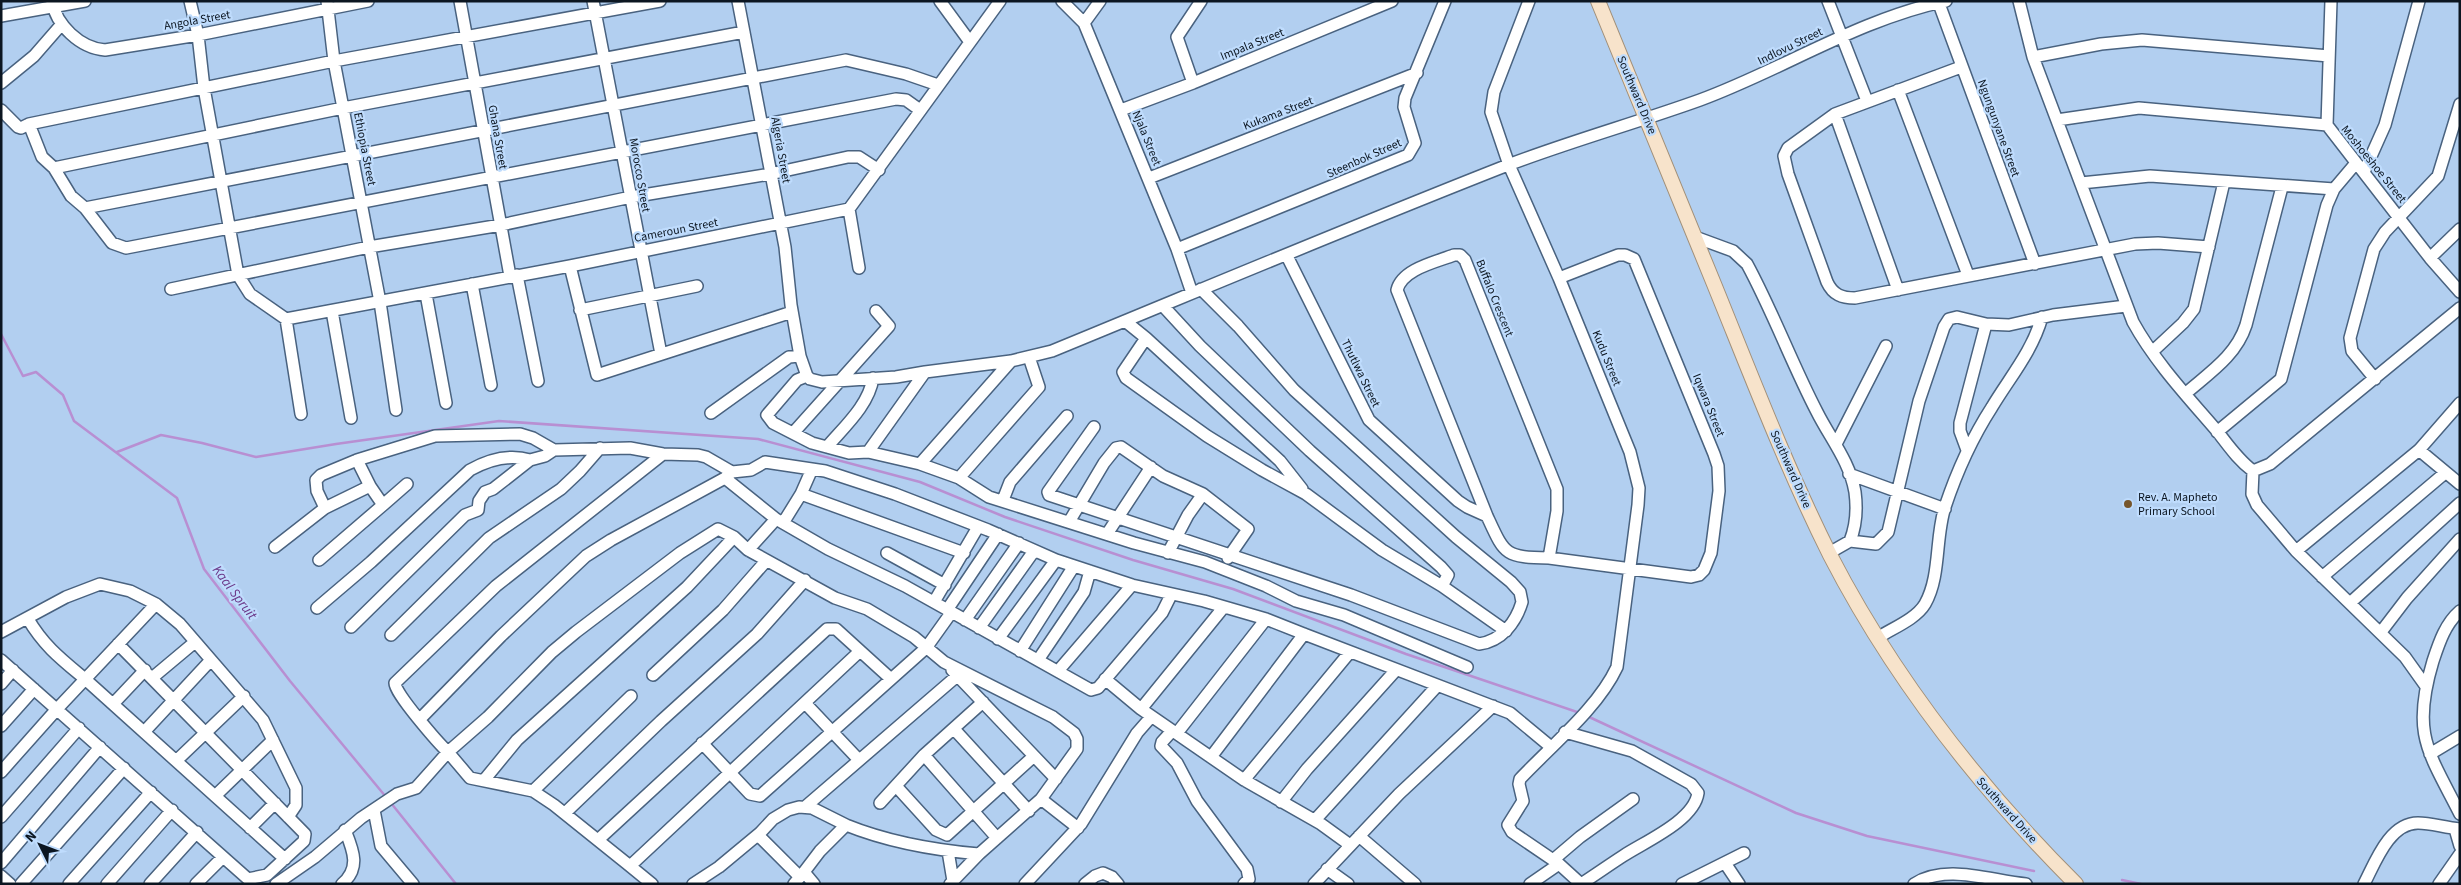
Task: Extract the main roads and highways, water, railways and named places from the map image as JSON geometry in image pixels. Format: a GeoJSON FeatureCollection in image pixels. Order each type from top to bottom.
{"type":"FeatureCollection","features":[{"type":"Feature","properties":{"kind":"main road","name":"Southward Drive"},"geometry":{"type":"LineString","coordinates":[[1598,1],[1647,117],[1776,437],[1830,553],[1915,694],[1968,766],[2076,884]]}},
{"type":"Feature","properties":{"kind":"waterway","name":"Kaal Spruit"},"geometry":{"type":"LineString","coordinates":[[1,334],[23,376],[36,372],[63,395],[74,421],[177,498],[204,569],[290,681],[386,797]]}},
{"type":"Feature","properties":{"kind":"waterway"},"geometry":{"type":"LineString","coordinates":[[117,452],[161,435],[256,457],[499,421],[758,439],[920,482],[1005,517],[1133,560],[1233,589],[1406,654],[1580,713]]}},
{"type":"Feature","properties":{"kind":"waterway"},"geometry":{"type":"LineString","coordinates":[[1587,716],[1796,813],[1867,836],[2034,871]]}},
{"type":"Feature","properties":{"kind":"waterway","name":"Kaal Spruit"},"geometry":{"type":"LineString","coordinates":[[391,803],[456,884]]}},
{"type":"Feature","properties":{"kind":"waterway"},"geometry":{"type":"LineString","coordinates":[[2122,880],[2141,884]]}},
{"type":"Feature","properties":{"kind":"place","name":"Rev. A. Mapheto Primary School"},"geometry":{"type":"Point","coordinates":[2128,504]}}]}
